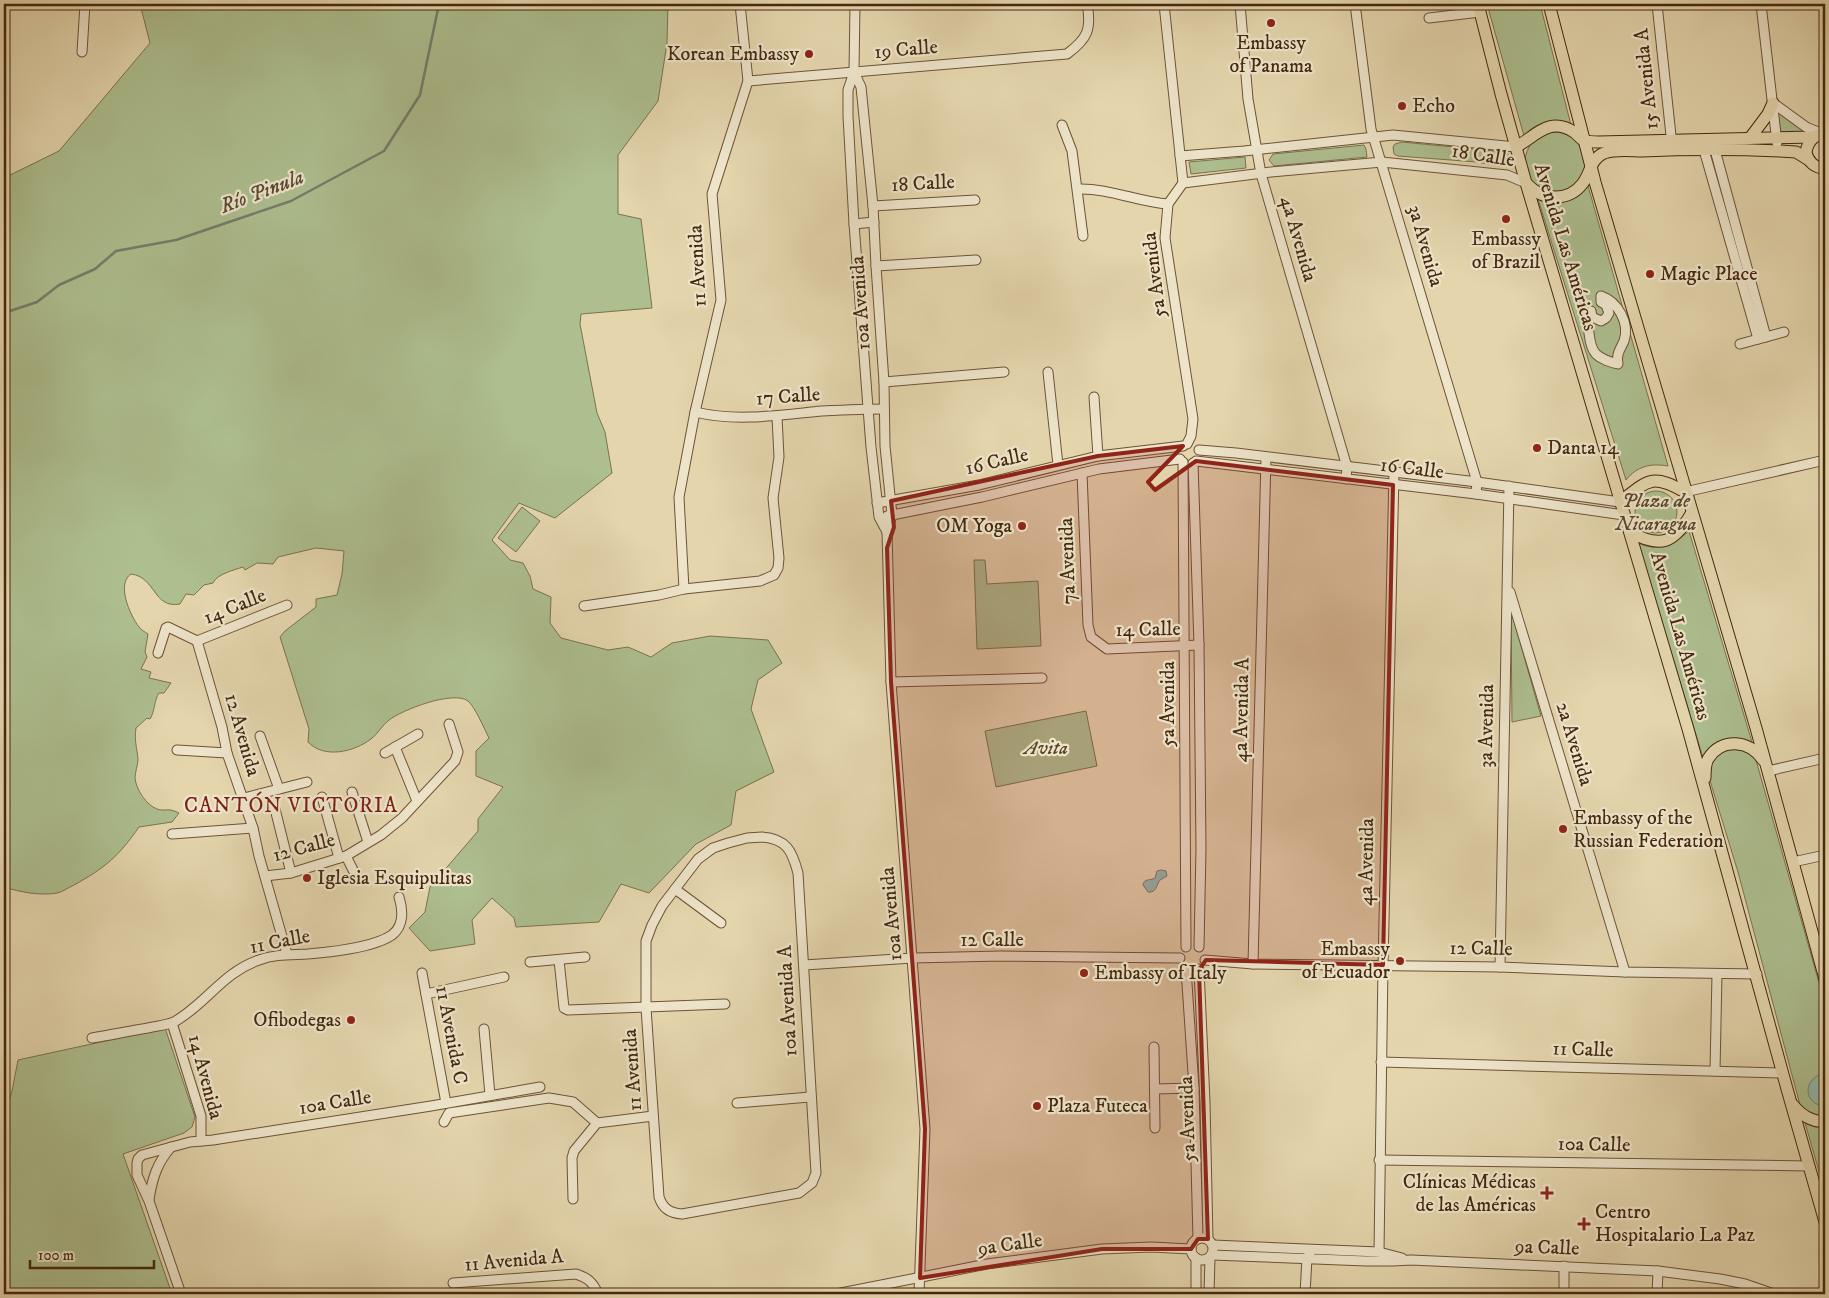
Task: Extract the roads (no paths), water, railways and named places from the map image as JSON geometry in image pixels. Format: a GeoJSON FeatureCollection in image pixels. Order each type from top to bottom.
{"type":"FeatureCollection","features":[{"type":"Feature","properties":{"kind":"main road"},"geometry":{"type":"LineString","coordinates":[[1548,4],[1590,166],[1767,767],[1825,979]]}},
{"type":"Feature","properties":{"kind":"main road","name":"Avenida Las Américas"},"geometry":{"type":"LineString","coordinates":[[1479,8],[1526,183],[1705,787],[1790,1101],[1825,1222]]}},
{"type":"Feature","properties":{"kind":"main road"},"geometry":{"type":"LineString","coordinates":[[1750,138],[1768,114],[1773,103]]}},
{"type":"Feature","properties":{"kind":"main road","name":"18 Calle"},"geometry":{"type":"LineString","coordinates":[[1516,147],[1537,132],[1551,127],[1558,127],[1573,131],[1584,141],[1672,145],[1709,150],[1796,152],[1816,167],[1825,169]]}},
{"type":"Feature","properties":{"kind":"main road"},"geometry":{"type":"LineString","coordinates":[[1809,160],[1807,148],[1821,135]]}},
{"type":"Feature","properties":{"kind":"main road","name":"18 Calle"},"geometry":{"type":"LineString","coordinates":[[1526,183],[1530,188],[1543,195],[1557,198],[1570,194],[1582,186],[1587,178],[1590,166],[1596,159],[1607,152],[1750,138],[1821,135]]}},
{"type":"Feature","properties":{"kind":"main road"},"geometry":{"type":"LineString","coordinates":[[1620,502],[1642,484],[1652,480],[1662,481],[1685,492]]}},
{"type":"Feature","properties":{"kind":"main road"},"geometry":{"type":"LineString","coordinates":[[1630,532],[1651,542],[1667,540],[1679,532],[1691,514]]}},
{"type":"Feature","properties":{"kind":"main road"},"geometry":{"type":"LineString","coordinates":[[1705,787],[1708,759],[1720,747],[1727,744],[1750,746],[1759,753],[1767,767]]}},
{"type":"Feature","properties":{"kind":"main road"},"geometry":{"type":"LineString","coordinates":[[1790,1101],[1798,1112],[1805,1117],[1816,1122],[1825,1122]]}},
{"type":"Feature","properties":{"kind":"street"},"geometry":{"type":"LineString","coordinates":[[82,52],[85,4]]}},
{"type":"Feature","properties":{"kind":"street","name":"11 Avenida"},"geometry":{"type":"LineString","coordinates":[[684,589],[679,498],[695,412],[721,300],[712,194],[748,81],[740,4]]}},
{"type":"Feature","properties":{"kind":"street","name":"10a Avenida"},"geometry":{"type":"LineString","coordinates":[[855,4],[854,72],[848,90],[854,224],[877,503],[879,517],[887,532]]}},
{"type":"Feature","properties":{"kind":"street","name":"19 Calle"},"geometry":{"type":"LineString","coordinates":[[748,81],[1067,54],[1085,38],[1090,19],[1087,4]]}},
{"type":"Feature","properties":{"kind":"street"},"geometry":{"type":"LineString","coordinates":[[1164,4],[1183,183]]}},
{"type":"Feature","properties":{"kind":"street","name":"4a Avenida"},"geometry":{"type":"LineString","coordinates":[[1240,4],[1248,99],[1261,174],[1347,467],[1346,479]]}},
{"type":"Feature","properties":{"kind":"street","name":"3a Avenida"},"geometry":{"type":"LineString","coordinates":[[1355,4],[1374,137],[1477,482],[1476,494]]}},
{"type":"Feature","properties":{"kind":"street","name":"15 Avenida A"},"geometry":{"type":"LineString","coordinates":[[1657,4],[1672,145]]}},
{"type":"Feature","properties":{"kind":"street"},"geometry":{"type":"LineString","coordinates":[[1761,4],[1777,151]]}},
{"type":"Feature","properties":{"kind":"street"},"geometry":{"type":"LineString","coordinates":[[1430,18],[1479,8]]}},
{"type":"Feature","properties":{"kind":"street","name":"10a Avenida"},"geometry":{"type":"LineString","coordinates":[[854,72],[861,88],[874,206],[884,382],[885,446],[892,515],[887,532],[891,682],[925,1129],[919,1294]]}},
{"type":"Feature","properties":{"kind":"street"},"geometry":{"type":"LineString","coordinates":[[1773,103],[1806,127],[1821,135]]}},
{"type":"Feature","properties":{"kind":"street"},"geometry":{"type":"LineString","coordinates":[[1062,125],[1072,151],[1078,189],[1082,236]]}},
{"type":"Feature","properties":{"kind":"street","name":"18 Calle"},"geometry":{"type":"LineString","coordinates":[[1180,156],[1393,135],[1516,147]]}},
{"type":"Feature","properties":{"kind":"street"},"geometry":{"type":"LineString","coordinates":[[1709,150],[1762,338]]}},
{"type":"Feature","properties":{"kind":"street","name":"18 Calle"},"geometry":{"type":"LineString","coordinates":[[1183,183],[1382,162],[1506,175],[1526,183]]}},
{"type":"Feature","properties":{"kind":"street","name":"5a Avenida"},"geometry":{"type":"LineString","coordinates":[[1183,183],[1168,204],[1165,238],[1190,402],[1191,446],[1198,458],[1195,462],[1199,645],[1199,947]]}},
{"type":"Feature","properties":{"kind":"street"},"geometry":{"type":"LineString","coordinates":[[1078,189],[1111,193],[1151,203],[1168,204]]}},
{"type":"Feature","properties":{"kind":"street","name":"18 Calle"},"geometry":{"type":"LineString","coordinates":[[874,206],[975,200]]}},
{"type":"Feature","properties":{"kind":"street"},"geometry":{"type":"LineString","coordinates":[[854,224],[874,222]]}},
{"type":"Feature","properties":{"kind":"street"},"geometry":{"type":"LineString","coordinates":[[876,266],[976,260]]}},
{"type":"Feature","properties":{"kind":"street"},"geometry":{"type":"LineString","coordinates":[[1601,296],[1614,304],[1624,321],[1625,336],[1617,355],[1618,364],[1606,360],[1594,351],[1589,332],[1589,315],[1591,311],[1592,317],[1600,321],[1608,316],[1609,310],[1601,302],[1601,296]]}},
{"type":"Feature","properties":{"kind":"street"},"geometry":{"type":"LineString","coordinates":[[1740,344],[1784,332]]}},
{"type":"Feature","properties":{"kind":"street"},"geometry":{"type":"LineString","coordinates":[[884,382],[1004,372]]}},
{"type":"Feature","properties":{"kind":"street"},"geometry":{"type":"LineString","coordinates":[[1048,372],[1058,465]]}},
{"type":"Feature","properties":{"kind":"street"},"geometry":{"type":"LineString","coordinates":[[1094,398],[1098,456]]}},
{"type":"Feature","properties":{"kind":"street","name":"17 Calle"},"geometry":{"type":"LineString","coordinates":[[695,412],[711,416],[777,417],[824,411],[884,409]]}},
{"type":"Feature","properties":{"kind":"street"},"geometry":{"type":"LineString","coordinates":[[584,606],[659,596],[684,589],[760,582],[774,574],[778,568],[779,558],[773,498],[779,457],[777,417]]}},
{"type":"Feature","properties":{"kind":"street","name":"5a Avenida"},"geometry":{"type":"LineString","coordinates":[[1186,947],[1185,647],[1182,460],[1179,452],[1191,446]]}},
{"type":"Feature","properties":{"kind":"street","name":"16 Calle"},"geometry":{"type":"LineString","coordinates":[[877,503],[979,484],[1098,456],[1191,446],[1620,502]]}},
{"type":"Feature","properties":{"kind":"street","name":"4a Avenida A"},"geometry":{"type":"LineString","coordinates":[[1254,964],[1266,457]]}},
{"type":"Feature","properties":{"kind":"street","name":"16 Calle"},"geometry":{"type":"LineString","coordinates":[[879,517],[982,497],[1082,473],[1182,460],[1190,464],[1195,462],[1266,469],[1476,494],[1624,515]]}},
{"type":"Feature","properties":{"kind":"street"},"geometry":{"type":"LineString","coordinates":[[1685,492],[1825,460]]}},
{"type":"Feature","properties":{"kind":"street","name":"4a Avenida"},"geometry":{"type":"LineString","coordinates":[[1378,1252],[1394,472]]}},
{"type":"Feature","properties":{"kind":"street","name":"7a Avenida"},"geometry":{"type":"LineString","coordinates":[[1082,473],[1088,625],[1091,637],[1098,644]]}},
{"type":"Feature","properties":{"kind":"street","name":"3a Avenida"},"geometry":{"type":"LineString","coordinates":[[1500,967],[1509,486]]}},
{"type":"Feature","properties":{"kind":"street"},"geometry":{"type":"LineString","coordinates":[[887,548],[896,524],[901,517],[912,511]]}},
{"type":"Feature","properties":{"kind":"street","name":"2a Avenida"},"geometry":{"type":"LineString","coordinates":[[1507,582],[1625,972]]}},
{"type":"Feature","properties":{"kind":"street","name":"14 Calle"},"geometry":{"type":"LineString","coordinates":[[158,653],[165,629],[168,627],[197,641],[287,605]]}},
{"type":"Feature","properties":{"kind":"street","name":"12 Avenida"},"geometry":{"type":"LineString","coordinates":[[197,641],[222,727],[227,753],[253,828],[287,954]]}},
{"type":"Feature","properties":{"kind":"street","name":"14 Calle"},"geometry":{"type":"LineString","coordinates":[[1098,644],[1107,649],[1199,645]]}},
{"type":"Feature","properties":{"kind":"street"},"geometry":{"type":"LineString","coordinates":[[891,682],[1042,678]]}},
{"type":"Feature","properties":{"kind":"street","name":"12 Calle"},"geometry":{"type":"LineString","coordinates":[[265,876],[290,873],[342,857],[391,828],[455,761],[458,752],[449,724]]}},
{"type":"Feature","properties":{"kind":"street"},"geometry":{"type":"LineString","coordinates":[[385,753],[418,734]]}},
{"type":"Feature","properties":{"kind":"street"},"geometry":{"type":"LineString","coordinates":[[260,736],[279,789]]}},
{"type":"Feature","properties":{"kind":"street"},"geometry":{"type":"LineString","coordinates":[[396,747],[416,800]]}},
{"type":"Feature","properties":{"kind":"street"},"geometry":{"type":"LineString","coordinates":[[177,750],[227,753]]}},
{"type":"Feature","properties":{"kind":"street"},"geometry":{"type":"LineString","coordinates":[[1767,767],[1825,758]]}},
{"type":"Feature","properties":{"kind":"street"},"geometry":{"type":"LineString","coordinates":[[244,798],[307,782]]}},
{"type":"Feature","properties":{"kind":"street"},"geometry":{"type":"LineString","coordinates":[[352,792],[368,842]]}},
{"type":"Feature","properties":{"kind":"street"},"geometry":{"type":"LineString","coordinates":[[322,797],[342,857],[357,878]]}},
{"type":"Feature","properties":{"kind":"street"},"geometry":{"type":"LineString","coordinates":[[275,809],[290,873]]}},
{"type":"Feature","properties":{"kind":"street"},"geometry":{"type":"LineString","coordinates":[[172,834],[253,828]]}},
{"type":"Feature","properties":{"kind":"street","name":"11 Avenida"},"geometry":{"type":"LineString","coordinates":[[762,838],[747,838],[713,848],[698,859],[662,906],[652,924],[646,941],[646,1008],[659,1197],[662,1205],[667,1210],[675,1214],[682,1214],[799,1192],[812,1183]]}},
{"type":"Feature","properties":{"kind":"street","name":"10a Avenida A"},"geometry":{"type":"LineString","coordinates":[[762,838],[774,838],[786,846],[793,856],[798,874],[816,1172],[812,1183]]}},
{"type":"Feature","properties":{"kind":"street"},"geometry":{"type":"LineString","coordinates":[[1793,862],[1825,855]]}},
{"type":"Feature","properties":{"kind":"street"},"geometry":{"type":"LineString","coordinates":[[675,889],[721,923]]}},
{"type":"Feature","properties":{"kind":"street","name":"11 Calle"},"geometry":{"type":"LineString","coordinates":[[92,1038],[172,1023],[236,970],[260,959],[372,944],[382,940],[394,934],[400,924],[403,909],[399,897]]}},
{"type":"Feature","properties":{"kind":"street"},"geometry":{"type":"LineString","coordinates":[[1192,945],[1199,947],[1203,951],[1205,960],[1203,965],[1193,971],[1186,969],[1182,965],[1181,952],[1186,947],[1192,945]]}},
{"type":"Feature","properties":{"kind":"street","name":"12 Calle"},"geometry":{"type":"LineString","coordinates":[[804,965],[913,958],[1001,956],[1180,958]]}},
{"type":"Feature","properties":{"kind":"street"},"geometry":{"type":"LineString","coordinates":[[530,962],[585,957]]}},
{"type":"Feature","properties":{"kind":"street"},"geometry":{"type":"LineString","coordinates":[[559,960],[564,1008],[568,1010],[725,1004]]}},
{"type":"Feature","properties":{"kind":"street","name":"12 Calle"},"geometry":{"type":"LineString","coordinates":[[1205,960],[1254,964],[1500,967],[1625,972],[1756,974]]}},
{"type":"Feature","properties":{"kind":"street","name":"5a Avenida"},"geometry":{"type":"LineString","coordinates":[[1186,969],[1194,1088],[1198,1239]]}},
{"type":"Feature","properties":{"kind":"street","name":"5a Avenida"},"geometry":{"type":"LineString","coordinates":[[1199,969],[1210,1249],[1208,1294]]}},
{"type":"Feature","properties":{"kind":"street","name":"11 Avenida C"},"geometry":{"type":"LineString","coordinates":[[422,973],[446,1103]]}},
{"type":"Feature","properties":{"kind":"street"},"geometry":{"type":"LineString","coordinates":[[1715,1071],[1716,974]]}},
{"type":"Feature","properties":{"kind":"street"},"geometry":{"type":"LineString","coordinates":[[426,994],[504,977]]}},
{"type":"Feature","properties":{"kind":"street","name":"14 Avenida"},"geometry":{"type":"LineString","coordinates":[[172,1023],[201,1116],[201,1140]]}},
{"type":"Feature","properties":{"kind":"street"},"geometry":{"type":"LineString","coordinates":[[484,1029],[490,1095]]}},
{"type":"Feature","properties":{"kind":"street"},"geometry":{"type":"LineString","coordinates":[[1154,1047],[1155,1128]]}},
{"type":"Feature","properties":{"kind":"street","name":"11 Calle"},"geometry":{"type":"LineString","coordinates":[[1381,1062],[1783,1073]]}},
{"type":"Feature","properties":{"kind":"street","name":"10a Calle"},"geometry":{"type":"LineString","coordinates":[[149,1201],[137,1175],[136,1168],[138,1159],[147,1153],[201,1140],[213,1140],[446,1103],[540,1086]]}},
{"type":"Feature","properties":{"kind":"street"},"geometry":{"type":"LineString","coordinates":[[1154,1089],[1194,1088]]}},
{"type":"Feature","properties":{"kind":"street"},"geometry":{"type":"LineString","coordinates":[[737,1103],[810,1097]]}},
{"type":"Feature","properties":{"kind":"street"},"geometry":{"type":"LineString","coordinates":[[444,1122],[449,1113],[549,1098],[573,1102],[597,1123]]}},
{"type":"Feature","properties":{"kind":"street"},"geometry":{"type":"LineString","coordinates":[[573,1199],[572,1158],[574,1152],[597,1123],[653,1116]]}},
{"type":"Feature","properties":{"kind":"street"},"geometry":{"type":"LineString","coordinates":[[171,1147],[156,1169],[149,1201],[181,1294]]}},
{"type":"Feature","properties":{"kind":"street","name":"10a Calle"},"geometry":{"type":"LineString","coordinates":[[1379,1160],[1809,1166]]}},
{"type":"Feature","properties":{"kind":"street"},"geometry":{"type":"LineString","coordinates":[[1196,1258],[1203,1260],[1210,1249],[1198,1239],[1193,1243],[1191,1249],[1196,1258],[1196,1294]]}},
{"type":"Feature","properties":{"kind":"street","name":"9a Calle"},"geometry":{"type":"LineString","coordinates":[[836,1294],[987,1264],[1102,1249],[1151,1247],[1191,1249]]}},
{"type":"Feature","properties":{"kind":"street","name":"9a Calle"},"geometry":{"type":"LineString","coordinates":[[1210,1249],[1314,1249],[1378,1252],[1405,1260]]}},
{"type":"Feature","properties":{"kind":"street","name":"9a Calle"},"geometry":{"type":"LineString","coordinates":[[1210,1249],[1224,1255],[1393,1262],[1405,1260],[1658,1271],[1697,1275],[1753,1291],[1774,1294]]}},
{"type":"Feature","properties":{"kind":"street"},"geometry":{"type":"LineString","coordinates":[[1305,1294],[1307,1258],[1314,1249]]}},
{"type":"Feature","properties":{"kind":"street"},"geometry":{"type":"LineString","coordinates":[[1366,1261],[1378,1252]]}},
{"type":"Feature","properties":{"kind":"street"},"geometry":{"type":"LineString","coordinates":[[1208,1273],[1213,1264],[1224,1255]]}},
{"type":"Feature","properties":{"kind":"street"},"geometry":{"type":"LineString","coordinates":[[1564,1266],[1564,1294]]}},
{"type":"Feature","properties":{"kind":"street"},"geometry":{"type":"LineString","coordinates":[[1657,1294],[1658,1271]]}},
{"type":"Feature","properties":{"kind":"street","name":"11 Avenida A"},"geometry":{"type":"LineString","coordinates":[[453,1284],[576,1274],[588,1278],[594,1284],[598,1294]]}},
{"type":"Feature","properties":{"kind":"water"},"geometry":{"type":"Polygon","coordinates":[[[1157,871],[1166,871],[1167,876],[1160,880],[1155,890],[1148,892],[1143,885],[1144,883],[1146,880],[1155,878],[1157,871]]]}},
{"type":"Feature","properties":{"kind":"water"},"geometry":{"type":"Polygon","coordinates":[[[1825,1074],[1825,1086],[1819,1088],[1822,1099],[1825,1099],[1825,1106],[1818,1105],[1813,1101],[1808,1092],[1811,1081],[1825,1074]]]}},
{"type":"Feature","properties":{"kind":"waterway","name":"Río Pinula"},"geometry":{"type":"LineString","coordinates":[[4,313],[37,302],[59,285],[95,269],[116,251],[176,240],[291,201],[384,151],[420,95],[439,4]]}},
{"type":"Feature","properties":{"kind":"place","name":"Embassy of Panama"},"geometry":{"type":"Point","coordinates":[1271,23]}},
{"type":"Feature","properties":{"kind":"place","name":"Korean Embassy"},"geometry":{"type":"Point","coordinates":[809,54]}},
{"type":"Feature","properties":{"kind":"place","name":"Echo"},"geometry":{"type":"Point","coordinates":[1402,106]}},
{"type":"Feature","properties":{"kind":"place","name":"Embassy of Brazil"},"geometry":{"type":"Point","coordinates":[1506,219]}},
{"type":"Feature","properties":{"kind":"place","name":"Magic Place"},"geometry":{"type":"Point","coordinates":[1650,274]}},
{"type":"Feature","properties":{"kind":"place","name":"Danta 14"},"geometry":{"type":"Point","coordinates":[1537,448]}},
{"type":"Feature","properties":{"kind":"place","name":"OM Yoga"},"geometry":{"type":"Point","coordinates":[1022,526]}},
{"type":"Feature","properties":{"kind":"place","name":"Embassy of the Russian Federation"},"geometry":{"type":"Point","coordinates":[1563,829]}},
{"type":"Feature","properties":{"kind":"place","name":"Iglesia Esquipulitas"},"geometry":{"type":"Point","coordinates":[307,878]}},
{"type":"Feature","properties":{"kind":"place","name":"Embassy of Ecuador"},"geometry":{"type":"Point","coordinates":[1400,961]}},
{"type":"Feature","properties":{"kind":"place","name":"Embassy of Italy"},"geometry":{"type":"Point","coordinates":[1084,973]}},
{"type":"Feature","properties":{"kind":"place","name":"Ofibodegas"},"geometry":{"type":"Point","coordinates":[351,1020]}},
{"type":"Feature","properties":{"kind":"place","name":"Plaza Futeca"},"geometry":{"type":"Point","coordinates":[1037,1106]}},
{"type":"Feature","properties":{"kind":"place","name":"Clínicas Médicas de las Américas"},"geometry":{"type":"Point","coordinates":[1547,1193]}},
{"type":"Feature","properties":{"kind":"place","name":"Centro Hospitalario La Paz"},"geometry":{"type":"Point","coordinates":[1584,1224]}},
{"type":"Feature","properties":{"kind":"district","name":"CANTÓN VICTORIA"},"geometry":{"type":"Point","coordinates":[291,806]}},
{"type":"Feature","properties":{"kind":"park label","name":"Plaza de Nicaragua"},"geometry":{"type":"Point","coordinates":[1656,512]}},
{"type":"Feature","properties":{"kind":"park label","name":"Avita"},"geometry":{"type":"Point","coordinates":[1046,748]}}]}
